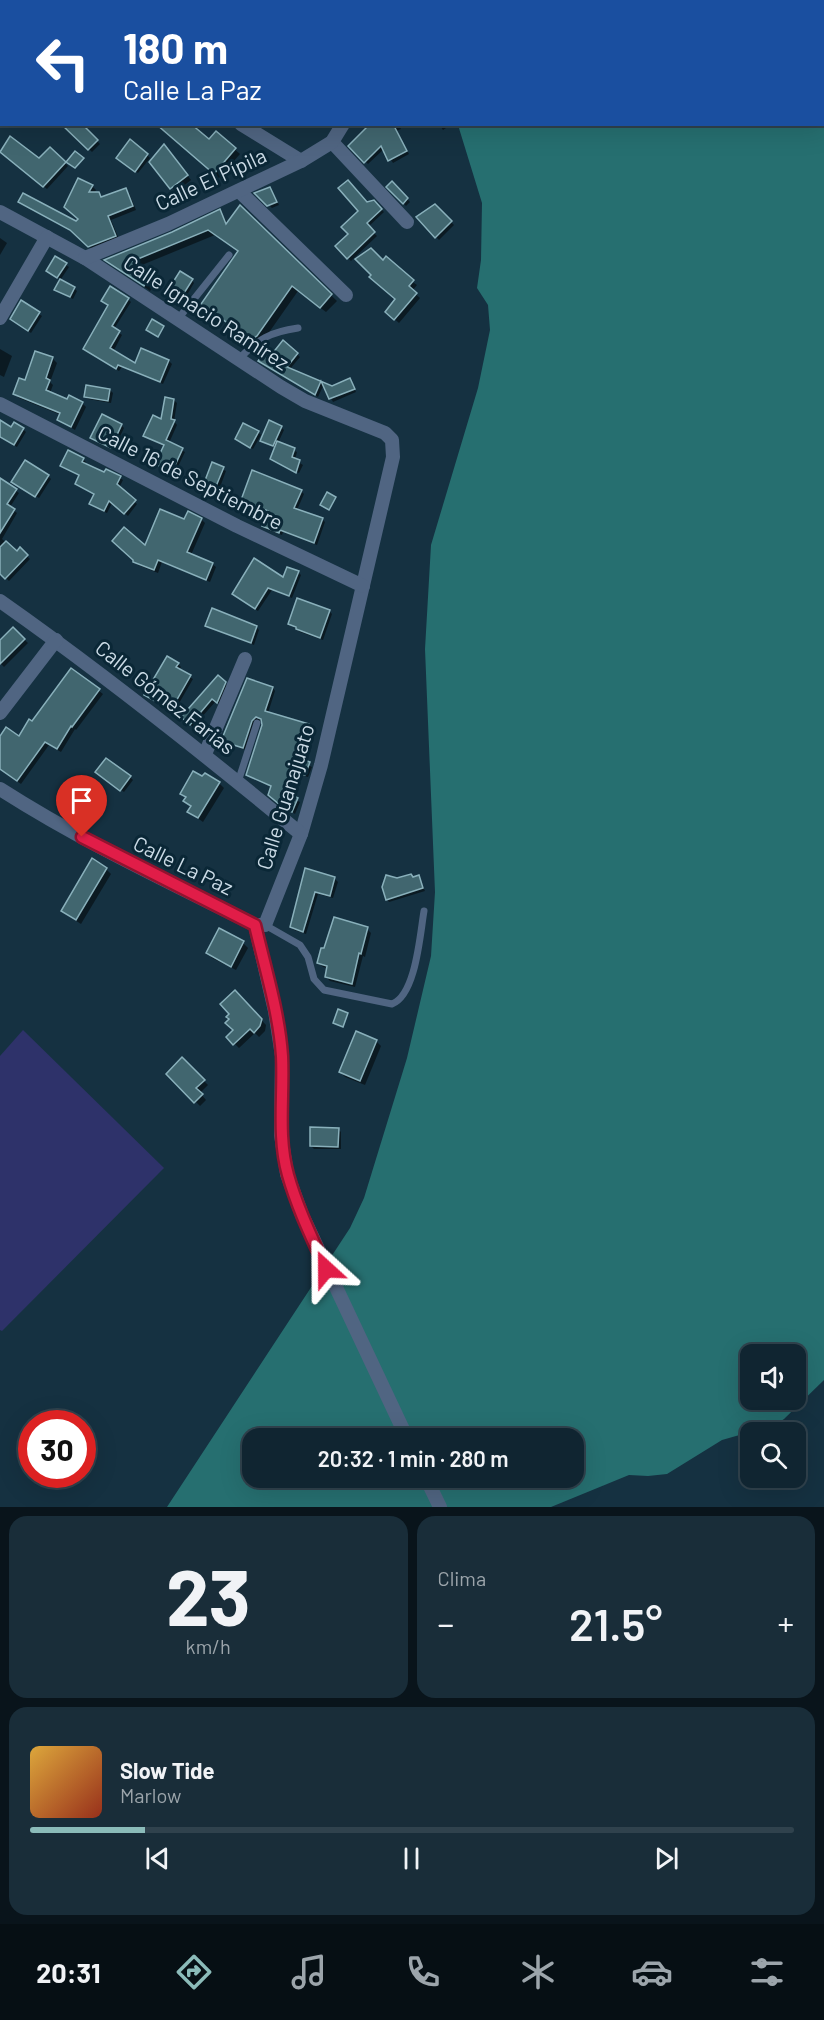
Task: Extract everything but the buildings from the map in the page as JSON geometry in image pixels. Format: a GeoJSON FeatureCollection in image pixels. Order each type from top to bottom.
{"type":"FeatureCollection","features":[{"type":"Feature","properties":{"kind":"street"},"geometry":{"type":"LineString","coordinates":[[244,126],[301,161]]}},
{"type":"Feature","properties":{"kind":"street","name":"Calle El Pípila"},"geometry":{"type":"LineString","coordinates":[[85,258],[168,224],[301,161],[332,142],[342,126]]}},
{"type":"Feature","properties":{"kind":"street"},"geometry":{"type":"LineString","coordinates":[[332,142],[407,222]]}},
{"type":"Feature","properties":{"kind":"street"},"geometry":{"type":"LineString","coordinates":[[239,191],[346,296]]}},
{"type":"Feature","properties":{"kind":"street","name":"Calle Ignacio Ramírez"},"geometry":{"type":"LineString","coordinates":[[0,212],[85,258],[238,360],[305,401],[385,433],[392,440]]}},
{"type":"Feature","properties":{"kind":"street"},"geometry":{"type":"LineString","coordinates":[[0,318],[47,237]]}},
{"type":"Feature","properties":{"kind":"street","name":"Calle 16 de Septiembre"},"geometry":{"type":"LineString","coordinates":[[0,404],[237,526],[363,586]]}},
{"type":"Feature","properties":{"kind":"street","name":"Calle Guanajuato"},"geometry":{"type":"LineString","coordinates":[[260,925],[301,834],[321,765],[393,457],[392,440]]}},
{"type":"Feature","properties":{"kind":"street","name":"Calle Gómez Farias"},"geometry":{"type":"LineString","coordinates":[[0,601],[56,640],[204,754],[301,834]]}},
{"type":"Feature","properties":{"kind":"street"},"geometry":{"type":"LineString","coordinates":[[0,713],[56,640]]}},
{"type":"Feature","properties":{"kind":"street"},"geometry":{"type":"LineString","coordinates":[[204,754],[244,658]]}},
{"type":"Feature","properties":{"kind":"street","name":"Calle La Paz"},"geometry":{"type":"LineString","coordinates":[[0,789],[118,857],[260,925]]}},
{"type":"Feature","properties":{"kind":"street"},"geometry":{"type":"LineString","coordinates":[[260,925],[282,1056],[281,1135],[287,1174],[302,1215],[402,1428]]}},
{"type":"Feature","properties":{"kind":"street"},"geometry":{"type":"LineString","coordinates":[[431,1488],[440,1507]]}},
{"type":"Feature","properties":{"kind":"lane"},"geometry":{"type":"LineString","coordinates":[[178,319],[229,255]]}},
{"type":"Feature","properties":{"kind":"lane"},"geometry":{"type":"LineString","coordinates":[[238,360],[254,344],[270,334],[298,328]]}},
{"type":"Feature","properties":{"kind":"lane"},"geometry":{"type":"LineString","coordinates":[[238,782],[257,723]]}},
{"type":"Feature","properties":{"kind":"lane"},"geometry":{"type":"LineString","coordinates":[[260,925],[296,941],[305,950],[314,979],[324,990],[392,1004],[401,999],[409,985],[424,911]]}},
{"type":"Feature","properties":{"kind":"shaded area"},"geometry":{"type":"Polygon","coordinates":[[[458,126],[824,126],[824,1380],[806,1398],[806,1344],[740,1344],[740,1410],[793,1410],[784,1419],[780,1422],[740,1422],[740,1435],[722,1440],[667,1474],[629,1475],[551,1507],[167,1507],[350,1228],[364,1198],[407,1058],[431,956],[435,892],[425,649],[431,545],[478,388],[490,330],[488,305],[477,288],[481,260],[482,203],[458,126]]]}},
{"type":"Feature","properties":{"kind":"shaded area"},"geometry":{"type":"Polygon","coordinates":[[[23,1030],[164,1168],[2,1331],[0,1330],[0,1056],[23,1030]]]}},
{"type":"Feature","properties":{"kind":"route"},"geometry":{"type":"LineString","coordinates":[[82,837],[255,925],[275,1011],[282,1056],[281,1135],[287,1174],[326,1269]]}}]}
